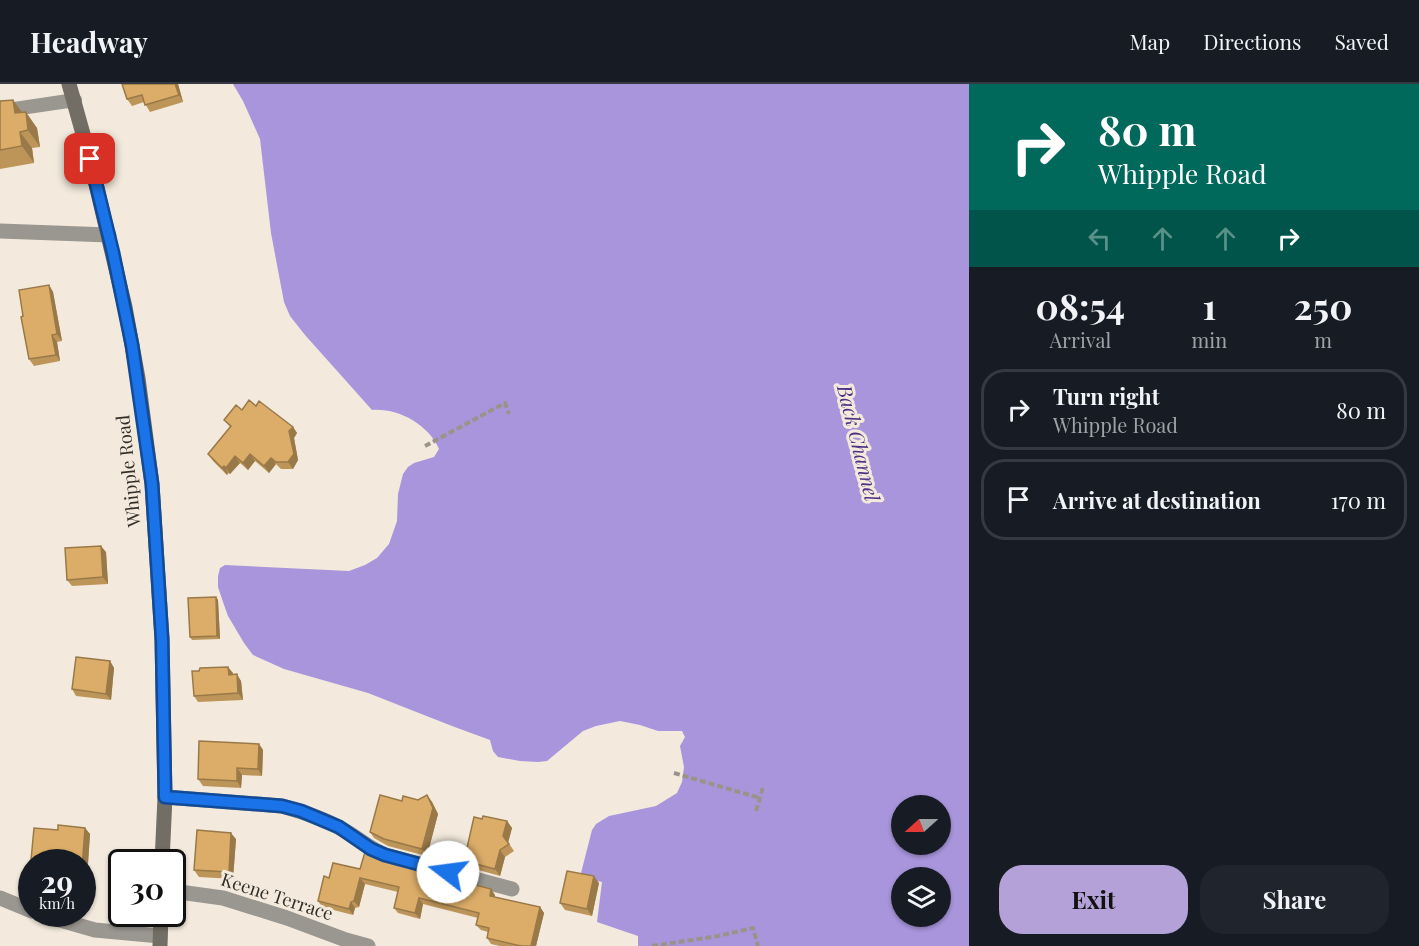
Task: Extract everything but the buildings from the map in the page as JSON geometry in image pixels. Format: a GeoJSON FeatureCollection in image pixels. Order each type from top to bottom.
{"type":"FeatureCollection","features":[{"type":"Feature","properties":{"kind":"main road","name":"Whipple Road"},"geometry":{"type":"LineString","coordinates":[[69,84],[109,235],[132,345],[152,484],[162,639],[165,797],[163,849]]}},
{"type":"Feature","properties":{"kind":"street"},"geometry":{"type":"LineString","coordinates":[[0,231],[109,235]]}},
{"type":"Feature","properties":{"kind":"street"},"geometry":{"type":"LineString","coordinates":[[165,797],[282,806],[301,811],[339,827],[371,849],[385,855],[512,889]]}},
{"type":"Feature","properties":{"kind":"street","name":"Keene Terrace"},"geometry":{"type":"LineString","coordinates":[[186,893],[224,898],[368,946]]}},
{"type":"Feature","properties":{"kind":"street"},"geometry":{"type":"LineString","coordinates":[[0,898],[18,905]]}},
{"type":"Feature","properties":{"kind":"street"},"geometry":{"type":"LineString","coordinates":[[84,927],[160,941]]}},
{"type":"Feature","properties":{"kind":"lane"},"geometry":{"type":"LineString","coordinates":[[0,111],[75,100]]}},
{"type":"Feature","properties":{"kind":"path"},"geometry":{"type":"LineString","coordinates":[[424,446],[505,403],[509,414]]}},
{"type":"Feature","properties":{"kind":"path"},"geometry":{"type":"LineString","coordinates":[[674,772],[760,798]]}},
{"type":"Feature","properties":{"kind":"path"},"geometry":{"type":"LineString","coordinates":[[756,811],[763,787]]}},
{"type":"Feature","properties":{"kind":"path"},"geometry":{"type":"LineString","coordinates":[[652,946],[753,928],[758,946]]}},
{"type":"Feature","properties":{"kind":"water","name":"Back Channel"},"geometry":{"type":"Polygon","coordinates":[[[233,84],[969,84],[969,946],[638,946],[638,936],[597,922],[602,882],[580,877],[592,830],[596,824],[609,816],[656,806],[677,793],[682,782],[684,767],[680,746],[685,737],[682,731],[658,731],[620,721],[583,731],[547,761],[520,761],[498,757],[493,751],[490,740],[368,693],[284,669],[253,655],[228,616],[218,587],[220,568],[225,565],[349,571],[365,565],[377,558],[389,544],[397,521],[398,494],[403,474],[414,463],[434,457],[439,449],[428,432],[411,419],[392,412],[372,410],[290,316],[284,302],[271,233],[260,139],[233,84]]]}},
{"type":"Feature","properties":{"kind":"route"},"geometry":{"type":"LineString","coordinates":[[90,159],[132,345],[152,484],[162,639],[165,797],[282,806],[301,811],[339,827],[371,849],[385,855],[448,872]]}}]}
